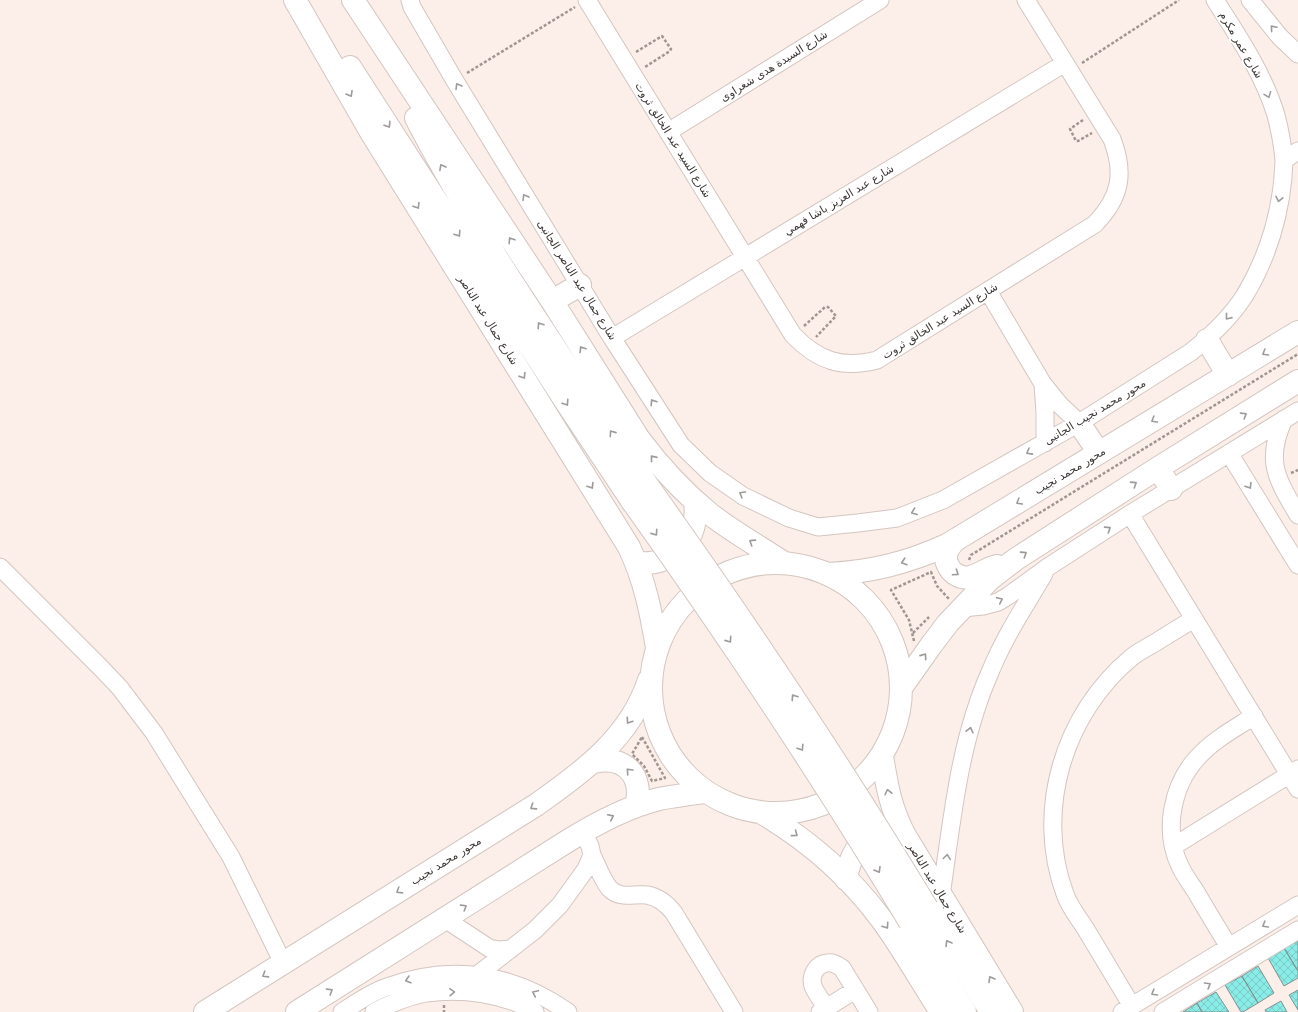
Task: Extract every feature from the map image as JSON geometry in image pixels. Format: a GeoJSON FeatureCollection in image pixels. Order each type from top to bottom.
{"type":"FeatureCollection","features":[{"type":"Feature","properties":{"kind":"main road","name":"شارع جمال عبد الناصر"},"geometry":{"type":"LineString","coordinates":[[295,0],[372,134],[629,547],[637,563],[648,597],[657,648]]}},
{"type":"Feature","properties":{"kind":"main road"},"geometry":{"type":"LineString","coordinates":[[303,0],[383,117],[568,405],[632,501],[779,713],[870,856],[965,1012]]}},
{"type":"Feature","properties":{"kind":"main road"},"geometry":{"type":"LineString","coordinates":[[353,0],[552,301],[638,439],[665,472],[695,502],[728,527],[784,563]]}},
{"type":"Feature","properties":{"kind":"main road"},"geometry":{"type":"LineString","coordinates":[[372,0],[381,43],[405,95],[459,196],[525,302],[584,392],[752,634],[801,707],[881,832],[934,902],[991,1012]]}},
{"type":"Feature","properties":{"kind":"main road"},"geometry":{"type":"LineString","coordinates":[[552,301],[580,285]]}},
{"type":"Feature","properties":{"kind":"main road","name":"محور محمد نجيب"},"geometry":{"type":"LineString","coordinates":[[828,574],[849,573],[891,566],[930,553],[954,541],[1298,332]]}},
{"type":"Feature","properties":{"kind":"main road"},"geometry":{"type":"LineString","coordinates":[[1207,340],[1228,375]]}},
{"type":"Feature","properties":{"kind":"main road"},"geometry":{"type":"LineString","coordinates":[[901,688],[932,644],[953,606],[1006,566],[1158,468],[1298,381]]}},
{"type":"Feature","properties":{"kind":"main road"},"geometry":{"type":"LineString","coordinates":[[1080,423],[1099,454]]}},
{"type":"Feature","properties":{"kind":"main road"},"geometry":{"type":"LineString","coordinates":[[1158,468],[1171,489]]}},
{"type":"Feature","properties":{"kind":"main road"},"geometry":{"type":"LineString","coordinates":[[637,563],[646,564],[663,560],[682,548],[690,537],[693,529],[696,510],[695,502]]}},
{"type":"Feature","properties":{"kind":"main road"},"geometry":{"type":"LineString","coordinates":[[954,541],[948,548],[946,559],[950,570],[955,574],[967,578],[973,577],[993,567],[1006,566]]}},
{"type":"Feature","properties":{"kind":"main road"},"geometry":{"type":"LineString","coordinates":[[764,563],[784,563],[806,566],[828,574],[848,586],[866,601],[881,620],[892,641],[899,664],[901,688],[899,711],[893,734],[882,756],[870,772],[856,786],[821,806],[782,814],[747,811],[732,806],[705,792],[690,780],[666,749],[658,731],[650,693],[651,674],[657,648],[665,629],[676,612],[690,596],[706,583],[724,573],[744,566],[764,563]]}},
{"type":"Feature","properties":{"kind":"main road","name":"محور محمد نجيب"},"geometry":{"type":"LineString","coordinates":[[204,1012],[536,805],[565,785],[594,762],[612,744],[630,720],[646,690],[651,674]]}},
{"type":"Feature","properties":{"kind":"main road","name":"شارع جمال عبد الناصر"},"geometry":{"type":"LineString","coordinates":[[882,756],[892,808],[934,902],[1012,1012]]}},
{"type":"Feature","properties":{"kind":"main road"},"geometry":{"type":"LineString","coordinates":[[594,762],[605,760],[616,761],[626,766],[633,774],[638,784],[639,796],[636,806]]}},
{"type":"Feature","properties":{"kind":"main road"},"geometry":{"type":"LineString","coordinates":[[297,1012],[602,821],[636,806],[658,800],[705,792]]}},
{"type":"Feature","properties":{"kind":"main road"},"geometry":{"type":"LineString","coordinates":[[762,813],[785,826],[846,879],[881,920],[941,1012]]}},
{"type":"Feature","properties":{"kind":"main road"},"geometry":{"type":"LineString","coordinates":[[846,879],[851,859],[862,842],[879,829],[899,823]]}},
{"type":"Feature","properties":{"kind":"street","name":"شارع جمال عبد الناصر الجانبى"},"geometry":{"type":"LineString","coordinates":[[410,0],[412,7],[454,81],[612,338],[681,445],[710,473],[743,496],[789,518]]}},
{"type":"Feature","properties":{"kind":"street","name":"شارع السيدة هدى شعراوى"},"geometry":{"type":"LineString","coordinates":[[668,132],[880,0]]}},
{"type":"Feature","properties":{"kind":"street","name":"شارع السيد عبد الخالق ثروت"},"geometry":{"type":"LineString","coordinates":[[588,2],[745,257],[799,341],[818,356],[847,364],[862,364],[877,360],[1095,224],[1106,213],[1114,199],[1119,184],[1120,169],[1118,154],[1112,139],[1026,0]]}},
{"type":"Feature","properties":{"kind":"street","name":"شارع عمر مكرم"},"geometry":{"type":"LineString","coordinates":[[1215,0],[1247,49],[1276,115],[1291,156]]}},
{"type":"Feature","properties":{"kind":"street"},"geometry":{"type":"LineString","coordinates":[[1250,0],[1280,37],[1298,54]]}},
{"type":"Feature","properties":{"kind":"street","name":"شارع عبد العزيز باشا فهمي"},"geometry":{"type":"LineString","coordinates":[[612,338],[745,257],[1067,67]]}},
{"type":"Feature","properties":{"kind":"street","name":"محور محمد نجيب الجانبى"},"geometry":{"type":"LineString","coordinates":[[789,518],[818,527],[897,518],[943,500],[1080,423],[1191,352],[1207,340],[1227,319],[1244,296],[1258,271],[1269,244],[1281,190],[1291,156]]}},
{"type":"Feature","properties":{"kind":"street"},"geometry":{"type":"LineString","coordinates":[[988,291],[1043,384],[1060,405],[1080,423]]}},
{"type":"Feature","properties":{"kind":"street"},"geometry":{"type":"LineString","coordinates":[[1043,384],[1045,443]]}},
{"type":"Feature","properties":{"kind":"street"},"geometry":{"type":"LineString","coordinates":[[953,606],[983,606],[998,602],[1130,514],[1291,415]]}},
{"type":"Feature","properties":{"kind":"street"},"geometry":{"type":"LineString","coordinates":[[1291,415],[1277,435],[1274,452],[1275,470],[1282,488],[1298,515]]}},
{"type":"Feature","properties":{"kind":"street"},"geometry":{"type":"LineString","coordinates":[[1229,453],[1296,557]]}},
{"type":"Feature","properties":{"kind":"street"},"geometry":{"type":"LineString","coordinates":[[1130,514],[1254,716],[1295,778],[1174,846]]}},
{"type":"Feature","properties":{"kind":"street"},"geometry":{"type":"LineString","coordinates":[[0,567],[107,674],[124,693],[154,733],[231,857],[283,963]]}},
{"type":"Feature","properties":{"kind":"street"},"geometry":{"type":"LineString","coordinates":[[934,902],[972,720],[990,672],[1006,636],[1048,568]]}},
{"type":"Feature","properties":{"kind":"street"},"geometry":{"type":"LineString","coordinates":[[1194,619],[1133,656],[1112,676],[1093,698],[1077,723],[1065,750],[1057,779],[1053,808],[1053,838],[1057,867],[1065,896],[1127,1009],[1298,905]]}},
{"type":"Feature","properties":{"kind":"street"},"geometry":{"type":"LineString","coordinates":[[1229,947],[1180,866],[1174,846],[1172,821],[1175,798],[1184,776],[1198,758],[1215,742],[1254,716]]}},
{"type":"Feature","properties":{"kind":"street"},"geometry":{"type":"LineString","coordinates":[[583,832],[590,846],[592,855],[609,888],[617,894],[626,896],[647,895],[658,898],[668,904],[734,1012]]}},
{"type":"Feature","properties":{"kind":"street"},"geometry":{"type":"LineString","coordinates":[[476,976],[535,930],[560,905],[586,869],[592,855]]}},
{"type":"Feature","properties":{"kind":"street"},"geometry":{"type":"LineString","coordinates":[[445,919],[489,948],[499,950],[511,949]]}},
{"type":"Feature","properties":{"kind":"street"},"geometry":{"type":"LineString","coordinates":[[1163,1012],[1298,930]]}},
{"type":"Feature","properties":{"kind":"street"},"geometry":{"type":"LineString","coordinates":[[856,990],[823,1010],[812,979],[814,971],[820,965],[827,963],[835,963],[842,968],[856,990],[869,1012]]}},
{"type":"Feature","properties":{"kind":"street"},"geometry":{"type":"LineString","coordinates":[[342,1012],[385,987],[422,976],[460,974],[498,979],[534,992],[568,1012]]}},
{"type":"Feature","properties":{"kind":"street"},"geometry":{"type":"LineString","coordinates":[[374,1012],[392,1003],[425,994],[460,991],[494,996],[527,1007],[535,1012]]}},
{"type":"Feature","properties":{"kind":"path"},"geometry":{"type":"LineString","coordinates":[[1067,67],[1179,0]]}},
{"type":"Feature","properties":{"kind":"path"},"geometry":{"type":"LineString","coordinates":[[454,81],[588,2]]}},
{"type":"Feature","properties":{"kind":"path"},"geometry":{"type":"LineString","coordinates":[[624,60],[662,36],[664,37],[671,50],[633,75]]}},
{"type":"Feature","properties":{"kind":"path"},"geometry":{"type":"LineString","coordinates":[[1100,119],[1078,141],[1076,141],[1070,129],[1100,119]]}},
{"type":"Feature","properties":{"kind":"path"},"geometry":{"type":"LineString","coordinates":[[826,306],[836,315],[836,318],[799,341],[826,306]]}},
{"type":"Feature","properties":{"kind":"path"},"geometry":{"type":"LineString","coordinates":[[933,613],[913,633],[909,620],[891,590],[931,572],[937,586],[949,598],[953,606]]}},
{"type":"Feature","properties":{"kind":"path"},"geometry":{"type":"LineString","coordinates":[[642,737],[665,778],[652,781],[644,766],[632,754],[642,737]]}},
{"type":"Feature","properties":{"kind":"building"},"geometry":{"type":"Polygon","coordinates":[[[1298,941],[1298,971],[1284,948],[1298,941]]]}},
{"type":"Feature","properties":{"kind":"building"},"geometry":{"type":"Polygon","coordinates":[[[1284,948],[1298,971],[1298,978],[1284,986],[1268,958],[1284,948]]]}},
{"type":"Feature","properties":{"kind":"building"},"geometry":{"type":"Polygon","coordinates":[[[1258,966],[1274,993],[1258,1003],[1242,976],[1258,966]]]}},
{"type":"Feature","properties":{"kind":"building"},"geometry":{"type":"Polygon","coordinates":[[[1242,976],[1258,1003],[1241,1012],[1225,985],[1242,976]]]}},
{"type":"Feature","properties":{"kind":"building"},"geometry":{"type":"Polygon","coordinates":[[[1298,990],[1298,1010],[1289,995],[1298,990]]]}},
{"type":"Feature","properties":{"kind":"building"},"geometry":{"type":"Polygon","coordinates":[[[1216,992],[1229,1012],[1202,1012],[1197,1003],[1216,992]]]}},
{"type":"Feature","properties":{"kind":"building"},"geometry":{"type":"Polygon","coordinates":[[[1281,1001],[1287,1012],[1266,1012],[1265,1010],[1281,1001]]]}},
{"type":"Feature","properties":{"kind":"building"},"geometry":{"type":"Polygon","coordinates":[[[1197,1003],[1202,1012],[1183,1012],[1197,1003]]]}}]}
